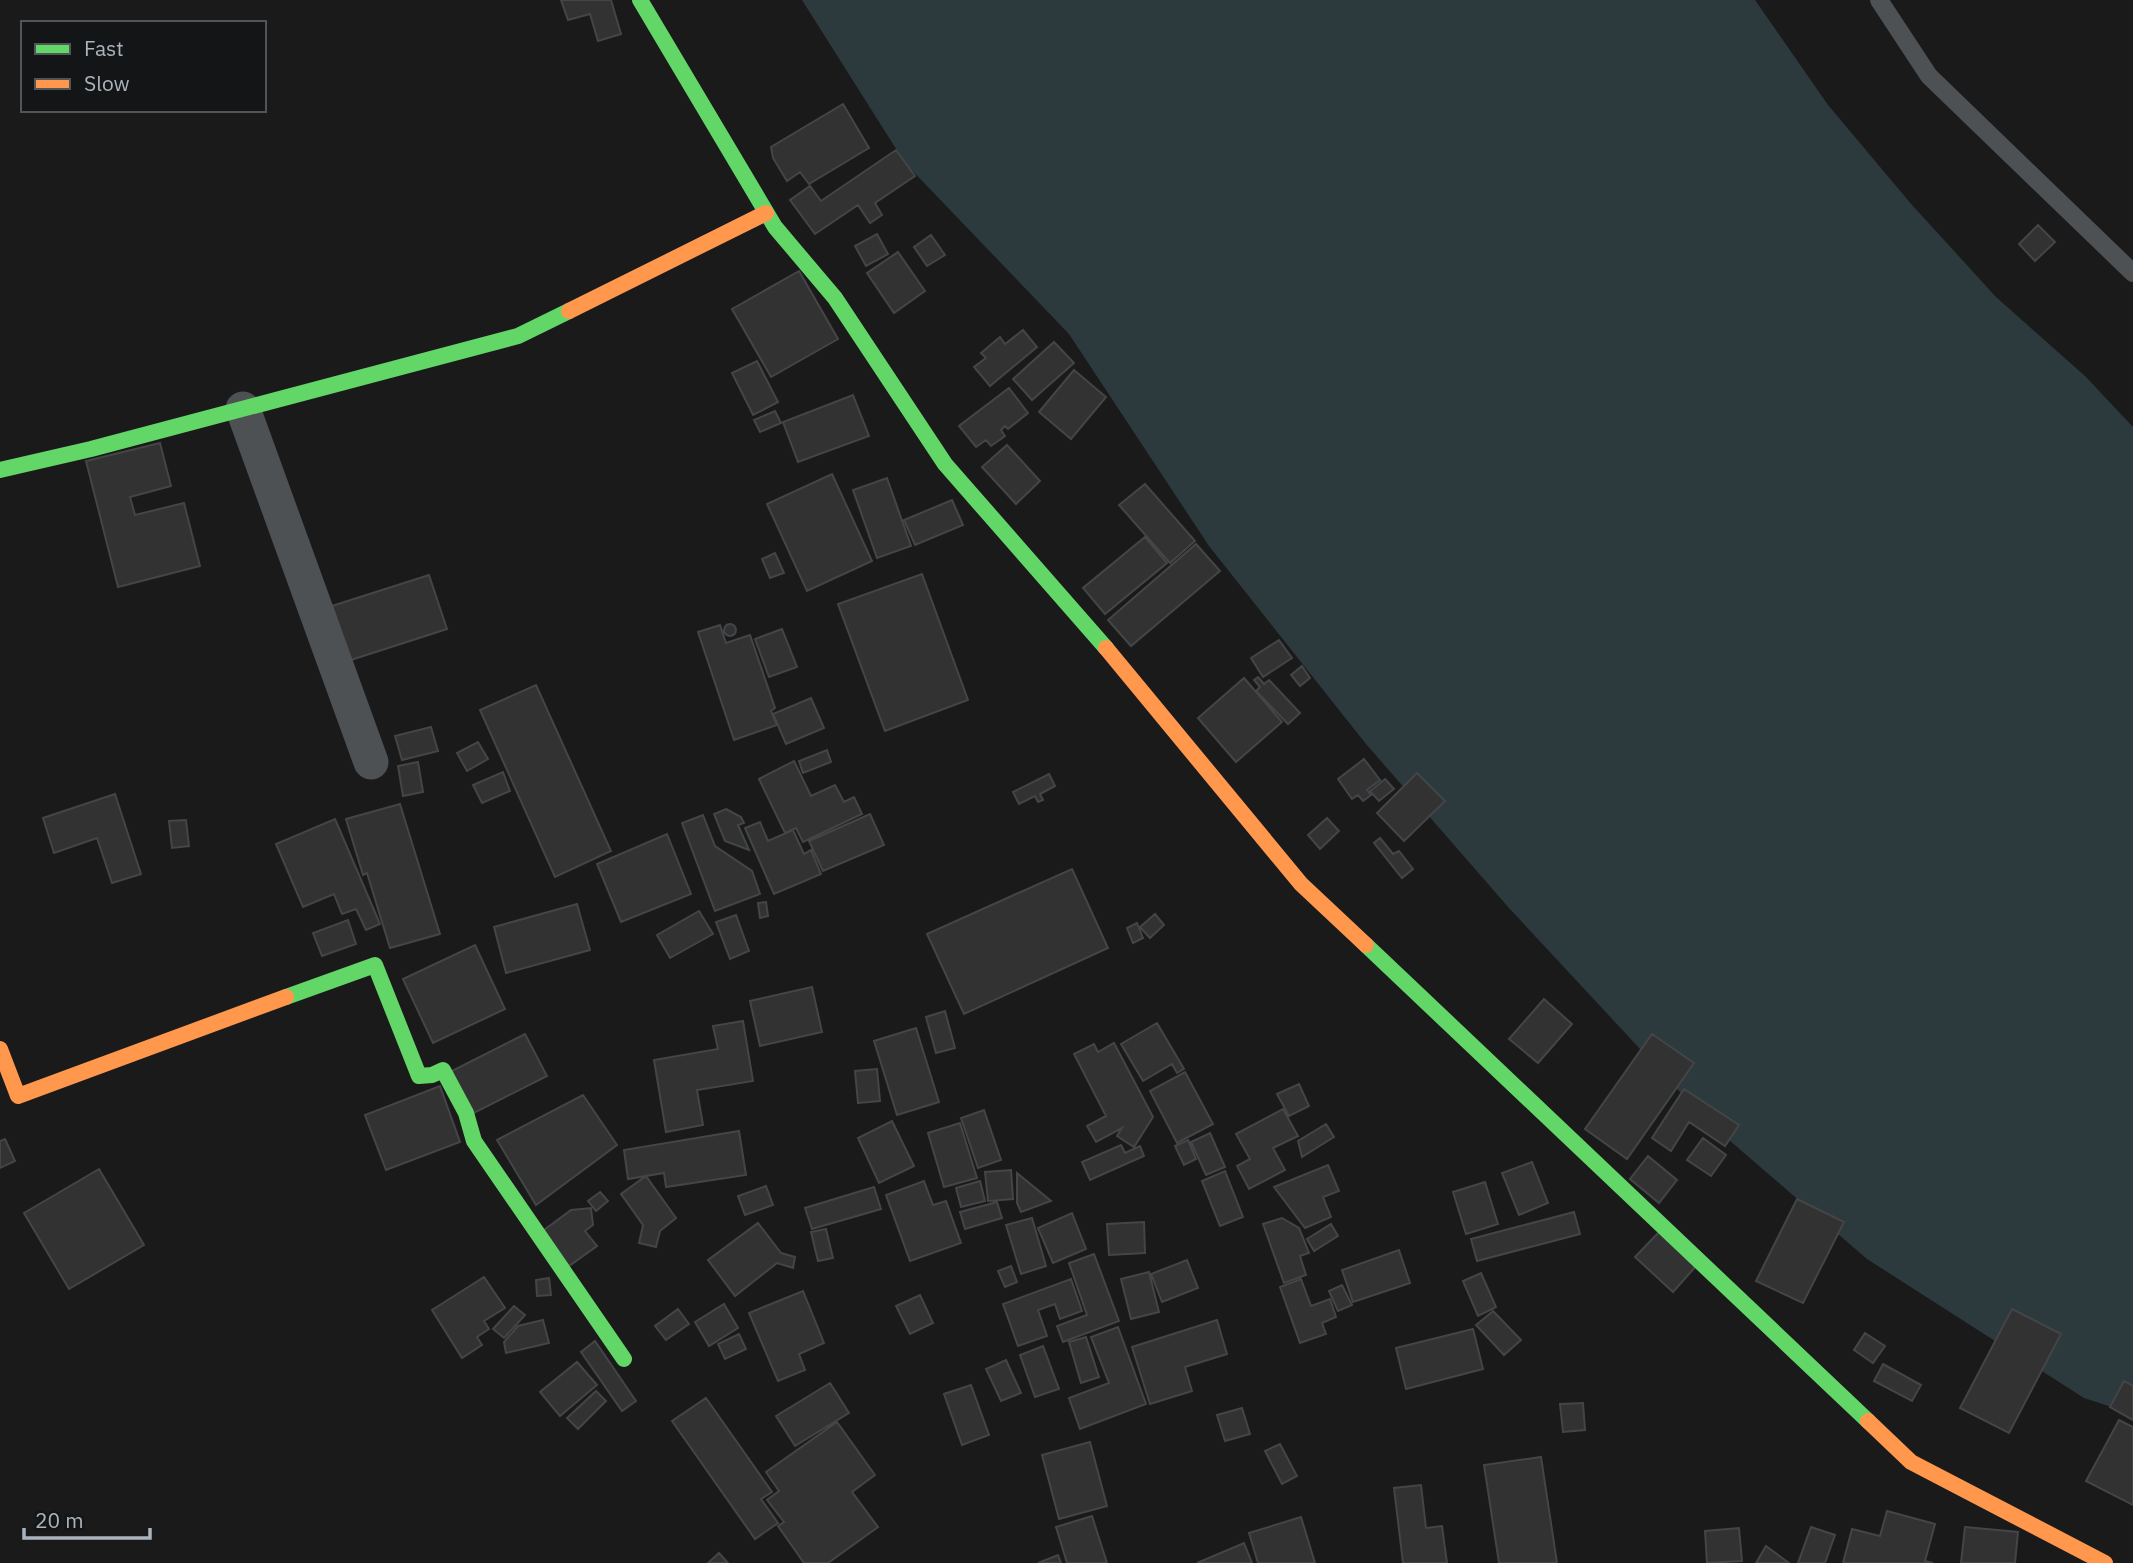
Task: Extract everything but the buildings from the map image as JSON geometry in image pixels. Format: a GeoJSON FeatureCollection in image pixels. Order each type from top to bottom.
{"type":"FeatureCollection","features":[{"type":"Feature","properties":{"kind":"street"},"geometry":{"type":"LineString","coordinates":[[640,0],[775,227],[835,298],[945,464],[1135,681],[1301,884],[1911,1462],[2105,1563]]}},
{"type":"Feature","properties":{"kind":"street"},"geometry":{"type":"LineString","coordinates":[[0,470],[517,336],[766,213]]}},
{"type":"Feature","properties":{"kind":"street"},"geometry":{"type":"LineString","coordinates":[[243,409],[371,762]]}},
{"type":"Feature","properties":{"kind":"street"},"geometry":{"type":"LineString","coordinates":[[0,1048],[18,1096],[375,965],[419,1076],[432,1075],[443,1070],[466,1113],[474,1141],[624,1359]]}},
{"type":"Feature","properties":{"kind":"lane"},"geometry":{"type":"LineString","coordinates":[[1879,0],[1929,76],[2133,273]]}},
{"type":"Feature","properties":{"kind":"shaded area"},"geometry":{"type":"Polygon","coordinates":[[[802,0],[1755,0],[1828,105],[1912,205],[1996,297],[2085,376],[2133,427],[2133,1414],[2084,1398],[1867,1259],[1707,1121],[1509,908],[1366,744],[1209,546],[1069,334],[905,163],[802,0]]]}},
{"type":"Feature","properties":{"kind":"traffic: fast"},"geometry":{"type":"LineString","coordinates":[[640,0],[775,227],[835,298],[945,464],[1106,648]]}},
{"type":"Feature","properties":{"kind":"traffic: fast"},"geometry":{"type":"LineString","coordinates":[[0,470],[91,449],[518,336],[569,311]]}},
{"type":"Feature","properties":{"kind":"traffic: fast"},"geometry":{"type":"LineString","coordinates":[[1366,945],[1868,1421]]}},
{"type":"Feature","properties":{"kind":"traffic: fast"},"geometry":{"type":"LineString","coordinates":[[286,997],[375,965],[419,1076],[432,1075],[443,1070],[466,1113],[474,1141],[624,1359]]}},
{"type":"Feature","properties":{"kind":"traffic: slow"},"geometry":{"type":"LineString","coordinates":[[569,311],[766,213]]}},
{"type":"Feature","properties":{"kind":"traffic: slow"},"geometry":{"type":"LineString","coordinates":[[1106,648],[1301,884],[1366,945]]}},
{"type":"Feature","properties":{"kind":"traffic: slow"},"geometry":{"type":"LineString","coordinates":[[0,1049],[18,1096],[286,997]]}},
{"type":"Feature","properties":{"kind":"traffic: slow"},"geometry":{"type":"LineString","coordinates":[[1868,1421],[1911,1462],[2105,1563]]}}]}
